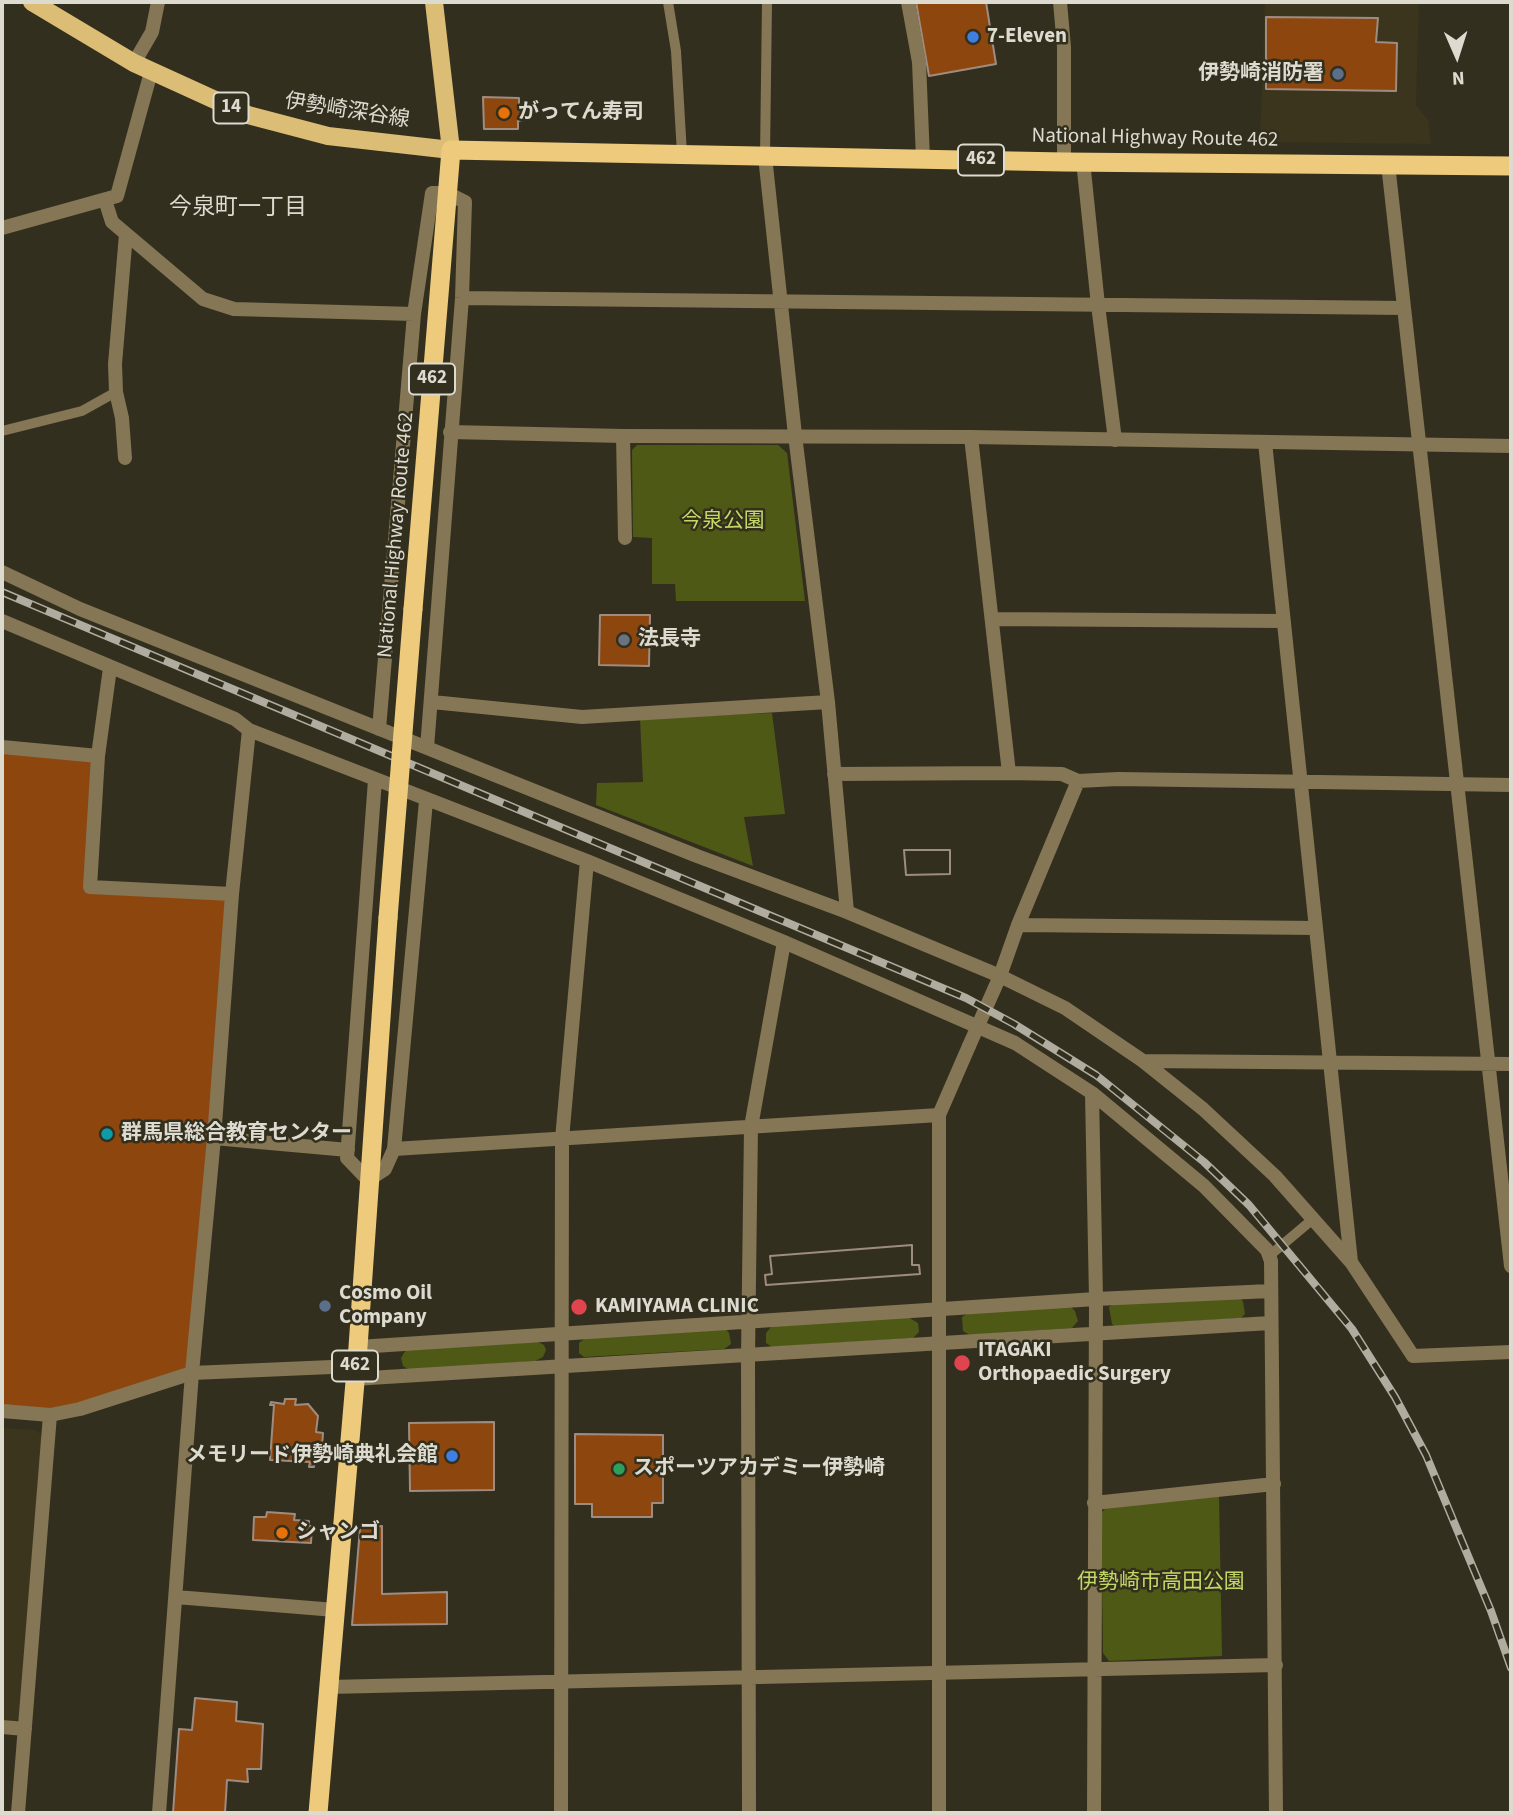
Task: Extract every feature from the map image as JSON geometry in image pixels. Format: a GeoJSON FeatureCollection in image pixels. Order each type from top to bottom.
{"type":"FeatureCollection","features":[{"type":"Feature","properties":{"kind":"highway","name":"National Highway Route 462"},"geometry":{"type":"LineString","coordinates":[[318,1813],[451,150],[1511,166]]}},
{"type":"Feature","properties":{"kind":"main road","name":"伊勢崎深谷線"},"geometry":{"type":"LineString","coordinates":[[32,2],[151,72],[248,116],[328,136],[451,150]]}},
{"type":"Feature","properties":{"kind":"main road"},"geometry":{"type":"LineString","coordinates":[[434,2],[451,150]]}},
{"type":"Feature","properties":{"kind":"street"},"geometry":{"type":"LineString","coordinates":[[134,63],[152,32],[158,2]]}},
{"type":"Feature","properties":{"kind":"street"},"geometry":{"type":"LineString","coordinates":[[908,2],[919,62],[923,159]]}},
{"type":"Feature","properties":{"kind":"street"},"geometry":{"type":"LineString","coordinates":[[1060,2],[1074,161],[1098,305],[1115,440]]}},
{"type":"Feature","properties":{"kind":"street"},"geometry":{"type":"LineString","coordinates":[[2,228],[117,196],[151,72]]}},
{"type":"Feature","properties":{"kind":"street"},"geometry":{"type":"LineString","coordinates":[[765,156],[795,435],[828,702],[847,912]]}},
{"type":"Feature","properties":{"kind":"street"},"geometry":{"type":"LineString","coordinates":[[1388,164],[1511,1266]]}},
{"type":"Feature","properties":{"kind":"street"},"geometry":{"type":"LineString","coordinates":[[379,729],[414,314],[432,193],[447,193],[465,202],[462,298],[427,748]]}},
{"type":"Feature","properties":{"kind":"street"},"geometry":{"type":"LineString","coordinates":[[105,200],[111,222],[204,299],[234,309],[414,314]]}},
{"type":"Feature","properties":{"kind":"street"},"geometry":{"type":"LineString","coordinates":[[125,458],[115,364],[126,234]]}},
{"type":"Feature","properties":{"kind":"street"},"geometry":{"type":"LineString","coordinates":[[462,298],[1404,308]]}},
{"type":"Feature","properties":{"kind":"street"},"geometry":{"type":"LineString","coordinates":[[450,432],[1511,446]]}},
{"type":"Feature","properties":{"kind":"street"},"geometry":{"type":"LineString","coordinates":[[623,436],[625,538]]}},
{"type":"Feature","properties":{"kind":"street"},"geometry":{"type":"LineString","coordinates":[[971,437],[1009,773]]}},
{"type":"Feature","properties":{"kind":"street"},"geometry":{"type":"LineString","coordinates":[[1265,442],[1351,1262]]}},
{"type":"Feature","properties":{"kind":"street"},"geometry":{"type":"LineString","coordinates":[[2,572],[80,609],[696,856],[847,912],[1000,976],[1065,1008],[1143,1061],[1203,1109],[1275,1176],[1351,1262],[1413,1356],[1511,1352]]}},
{"type":"Feature","properties":{"kind":"street"},"geometry":{"type":"LineString","coordinates":[[992,619],[1284,621]]}},
{"type":"Feature","properties":{"kind":"street"},"geometry":{"type":"LineString","coordinates":[[2,621],[235,719],[249,730],[784,942],[1015,1043],[1092,1093],[1204,1186],[1267,1250],[1271,1261],[1276,1813]]}},
{"type":"Feature","properties":{"kind":"street"},"geometry":{"type":"LineString","coordinates":[[110,668],[99,755],[90,887],[232,894]]}},
{"type":"Feature","properties":{"kind":"street"},"geometry":{"type":"LineString","coordinates":[[432,702],[582,717],[828,702]]}},
{"type":"Feature","properties":{"kind":"street"},"geometry":{"type":"LineString","coordinates":[[159,1813],[192,1373],[214,1138],[232,894],[249,730]]}},
{"type":"Feature","properties":{"kind":"street"},"geometry":{"type":"LineString","coordinates":[[2,747],[99,755]]}},
{"type":"Feature","properties":{"kind":"street"},"geometry":{"type":"LineString","coordinates":[[834,774],[1009,773],[1062,774],[1078,781],[1118,779],[1511,785]]}},
{"type":"Feature","properties":{"kind":"street"},"geometry":{"type":"LineString","coordinates":[[375,780],[347,1158],[368,1180],[385,1169],[394,1149],[426,801]]}},
{"type":"Feature","properties":{"kind":"street"},"geometry":{"type":"LineString","coordinates":[[939,1813],[939,1115],[1000,976],[1018,925],[1078,781]]}},
{"type":"Feature","properties":{"kind":"street"},"geometry":{"type":"LineString","coordinates":[[561,1813],[562,1139],[587,862]]}},
{"type":"Feature","properties":{"kind":"street"},"geometry":{"type":"LineString","coordinates":[[1018,925],[1316,928]]}},
{"type":"Feature","properties":{"kind":"street"},"geometry":{"type":"LineString","coordinates":[[748,1813],[751,1127],[784,942]]}},
{"type":"Feature","properties":{"kind":"street"},"geometry":{"type":"LineString","coordinates":[[1143,1061],[1511,1064]]}},
{"type":"Feature","properties":{"kind":"street"},"geometry":{"type":"LineString","coordinates":[[1092,1093],[1096,1299],[1094,1813]]}},
{"type":"Feature","properties":{"kind":"street"},"geometry":{"type":"LineString","coordinates":[[394,1149],[939,1115]]}},
{"type":"Feature","properties":{"kind":"street"},"geometry":{"type":"LineString","coordinates":[[214,1138],[348,1150]]}},
{"type":"Feature","properties":{"kind":"street"},"geometry":{"type":"LineString","coordinates":[[355,1364],[562,1332],[1270,1291]]}},
{"type":"Feature","properties":{"kind":"street"},"geometry":{"type":"LineString","coordinates":[[2,1411],[50,1415],[80,1409],[192,1373],[355,1364],[562,1365],[1270,1323]]}},
{"type":"Feature","properties":{"kind":"street"},"geometry":{"type":"LineString","coordinates":[[18,1813],[50,1415]]}},
{"type":"Feature","properties":{"kind":"street"},"geometry":{"type":"LineString","coordinates":[[1094,1503],[1274,1484]]}},
{"type":"Feature","properties":{"kind":"street"},"geometry":{"type":"LineString","coordinates":[[176,1597],[335,1610]]}},
{"type":"Feature","properties":{"kind":"street"},"geometry":{"type":"LineString","coordinates":[[329,1688],[1276,1665]]}},
{"type":"Feature","properties":{"kind":"street"},"geometry":{"type":"LineString","coordinates":[[2,1727],[25,1729]]}},
{"type":"Feature","properties":{"kind":"lane"},"geometry":{"type":"LineString","coordinates":[[668,2],[676,51],[682,154]]}},
{"type":"Feature","properties":{"kind":"lane"},"geometry":{"type":"LineString","coordinates":[[765,156],[767,2]]}},
{"type":"Feature","properties":{"kind":"lane"},"geometry":{"type":"LineString","coordinates":[[2,431],[82,411],[116,392]]}},
{"type":"Feature","properties":{"kind":"lane"},"geometry":{"type":"LineString","coordinates":[[1269,1256],[1313,1219]]}},
{"type":"Feature","properties":{"kind":"shaded area"},"geometry":{"type":"Polygon","coordinates":[[[1265,2],[1419,2],[1416,105],[1428,120],[1431,144],[1260,142],[1265,2]]]}},
{"type":"Feature","properties":{"kind":"shaded area"},"geometry":{"type":"Polygon","coordinates":[[[2,1428],[36,1430],[44,1437],[19,1720],[13,1724],[2,1723],[2,1428]]]}},
{"type":"Feature","properties":{"kind":"green space","name":"今泉公園"},"geometry":{"type":"Polygon","coordinates":[[[637,445],[778,445],[787,453],[805,601],[676,601],[675,584],[652,584],[652,538],[633,537],[632,450],[637,445]]]}},
{"type":"Feature","properties":{"kind":"green space"},"geometry":{"type":"Polygon","coordinates":[[[772,713],[785,814],[744,817],[753,866],[596,805],[597,783],[643,782],[640,718],[772,713]]]}},
{"type":"Feature","properties":{"kind":"green space"},"geometry":{"type":"Polygon","coordinates":[[[1240,1297],[1245,1314],[1241,1318],[1115,1326],[1112,1324],[1109,1307],[1113,1304],[1240,1297]]]}},
{"type":"Feature","properties":{"kind":"green space"},"geometry":{"type":"Polygon","coordinates":[[[1070,1306],[1078,1321],[1072,1328],[970,1335],[963,1331],[962,1317],[970,1312],[1070,1306]]]}},
{"type":"Feature","properties":{"kind":"green space"},"geometry":{"type":"Polygon","coordinates":[[[908,1317],[918,1323],[919,1332],[913,1338],[772,1347],[766,1343],[766,1333],[772,1326],[908,1317]]]}},
{"type":"Feature","properties":{"kind":"green space"},"geometry":{"type":"Polygon","coordinates":[[[725,1328],[731,1344],[724,1349],[584,1357],[579,1353],[579,1343],[587,1337],[725,1328]]]}},
{"type":"Feature","properties":{"kind":"green space"},"geometry":{"type":"Polygon","coordinates":[[[534,1340],[544,1345],[546,1350],[543,1357],[535,1361],[410,1370],[403,1366],[401,1358],[407,1348],[534,1340]]]}},
{"type":"Feature","properties":{"kind":"green space","name":"伊勢崎市高田公園"},"geometry":{"type":"Polygon","coordinates":[[[1219,1495],[1222,1656],[1109,1661],[1103,1653],[1101,1513],[1107,1507],[1219,1495]]]}},
{"type":"Feature","properties":{"kind":"building"},"geometry":{"type":"Polygon","coordinates":[[[916,2],[986,2],[996,64],[929,76],[916,2]]]}},
{"type":"Feature","properties":{"kind":"building"},"geometry":{"type":"Polygon","coordinates":[[[1266,17],[1378,18],[1376,42],[1397,43],[1396,91],[1266,89],[1266,17]]]}},
{"type":"Feature","properties":{"kind":"building","name":"がってん寿司"},"geometry":{"type":"Polygon","coordinates":[[[483,97],[519,98],[519,106],[523,105],[524,120],[518,121],[518,129],[484,129],[483,97]]]}},
{"type":"Feature","properties":{"kind":"building","name":"法長寺"},"geometry":{"type":"Polygon","coordinates":[[[600,615],[650,615],[649,666],[599,665],[600,615]]]}},
{"type":"Feature","properties":{"kind":"building","name":"群馬県総合教育センター"},"geometry":{"type":"Polygon","coordinates":[[[2,747],[98,756],[90,887],[232,894],[192,1373],[50,1415],[2,1411],[2,747]]]}},
{"type":"Feature","properties":{"kind":"building"},"geometry":{"type":"Polygon","coordinates":[[[904,850],[950,850],[950,874],[906,875],[904,850]]]}},
{"type":"Feature","properties":{"kind":"building"},"geometry":{"type":"Polygon","coordinates":[[[904,850],[950,850],[950,874],[906,875],[904,850]]]}},
{"type":"Feature","properties":{"kind":"building"},"geometry":{"type":"Polygon","coordinates":[[[912,1245],[912,1265],[919,1265],[920,1274],[766,1285],[765,1275],[772,1274],[770,1256],[912,1245]]]}},
{"type":"Feature","properties":{"kind":"building"},"geometry":{"type":"Polygon","coordinates":[[[912,1245],[912,1265],[919,1265],[920,1274],[766,1285],[765,1275],[772,1274],[770,1256],[912,1245]]]}},
{"type":"Feature","properties":{"kind":"building"},"geometry":{"type":"Polygon","coordinates":[[[285,1399],[296,1399],[295,1405],[308,1404],[318,1416],[316,1432],[323,1433],[322,1447],[316,1447],[314,1467],[309,1467],[310,1462],[270,1460],[274,1405],[270,1405],[271,1402],[284,1404],[285,1399]]]}},
{"type":"Feature","properties":{"kind":"building","name":"メモリード伊勢崎典礼会館"},"geometry":{"type":"Polygon","coordinates":[[[494,1422],[494,1490],[410,1491],[409,1423],[494,1422]]]}},
{"type":"Feature","properties":{"kind":"building","name":"スポーツアカデミー伊勢崎"},"geometry":{"type":"Polygon","coordinates":[[[575,1434],[663,1435],[663,1503],[652,1503],[652,1517],[592,1517],[592,1504],[575,1504],[575,1434]]]}},
{"type":"Feature","properties":{"kind":"building","name":"シャンゴ"},"geometry":{"type":"Polygon","coordinates":[[[267,1512],[295,1514],[294,1520],[309,1521],[309,1526],[312,1526],[311,1543],[253,1540],[254,1517],[266,1517],[267,1512]]]}},
{"type":"Feature","properties":{"kind":"building"},"geometry":{"type":"Polygon","coordinates":[[[382,1526],[382,1594],[447,1592],[447,1624],[352,1625],[360,1528],[382,1526]]]}},
{"type":"Feature","properties":{"kind":"building"},"geometry":{"type":"Polygon","coordinates":[[[195,1698],[237,1702],[236,1721],[263,1724],[261,1769],[247,1769],[248,1782],[227,1780],[225,1813],[173,1813],[179,1729],[192,1730],[195,1698]]]}},
{"type":"Feature","properties":{"kind":"railway"},"geometry":{"type":"LineString","coordinates":[[2,592],[966,998],[1096,1075],[1204,1162],[1249,1205],[1352,1329],[1395,1397],[1426,1455],[1491,1611],[1511,1668]]}},
{"type":"Feature","properties":{"kind":"place","name":"7-Eleven"},"geometry":{"type":"Point","coordinates":[973,37]}},
{"type":"Feature","properties":{"kind":"place","name":"伊勢崎消防署"},"geometry":{"type":"Point","coordinates":[1338,74]}},
{"type":"Feature","properties":{"kind":"place","name":"がってん寿司"},"geometry":{"type":"Point","coordinates":[504,113]}},
{"type":"Feature","properties":{"kind":"place","name":"法長寺"},"geometry":{"type":"Point","coordinates":[624,640]}},
{"type":"Feature","properties":{"kind":"place","name":"群馬県総合教育センター"},"geometry":{"type":"Point","coordinates":[107,1134]}},
{"type":"Feature","properties":{"kind":"place","name":"Cosmo Oil Company"},"geometry":{"type":"Point","coordinates":[325,1306]}},
{"type":"Feature","properties":{"kind":"place","name":"KAMIYAMA CLINIC"},"geometry":{"type":"Point","coordinates":[579,1307]}},
{"type":"Feature","properties":{"kind":"place","name":"ITAGAKI Orthopaedic Surgery"},"geometry":{"type":"Point","coordinates":[962,1363]}},
{"type":"Feature","properties":{"kind":"place","name":"メモリード伊勢崎典礼会館"},"geometry":{"type":"Point","coordinates":[452,1456]}},
{"type":"Feature","properties":{"kind":"place","name":"スポーツアカデミー伊勢崎"},"geometry":{"type":"Point","coordinates":[619,1469]}},
{"type":"Feature","properties":{"kind":"place","name":"シャンゴ"},"geometry":{"type":"Point","coordinates":[282,1533]}},
{"type":"Feature","properties":{"kind":"district","name":"今泉町一丁目"},"geometry":{"type":"Point","coordinates":[238,209]}}]}
